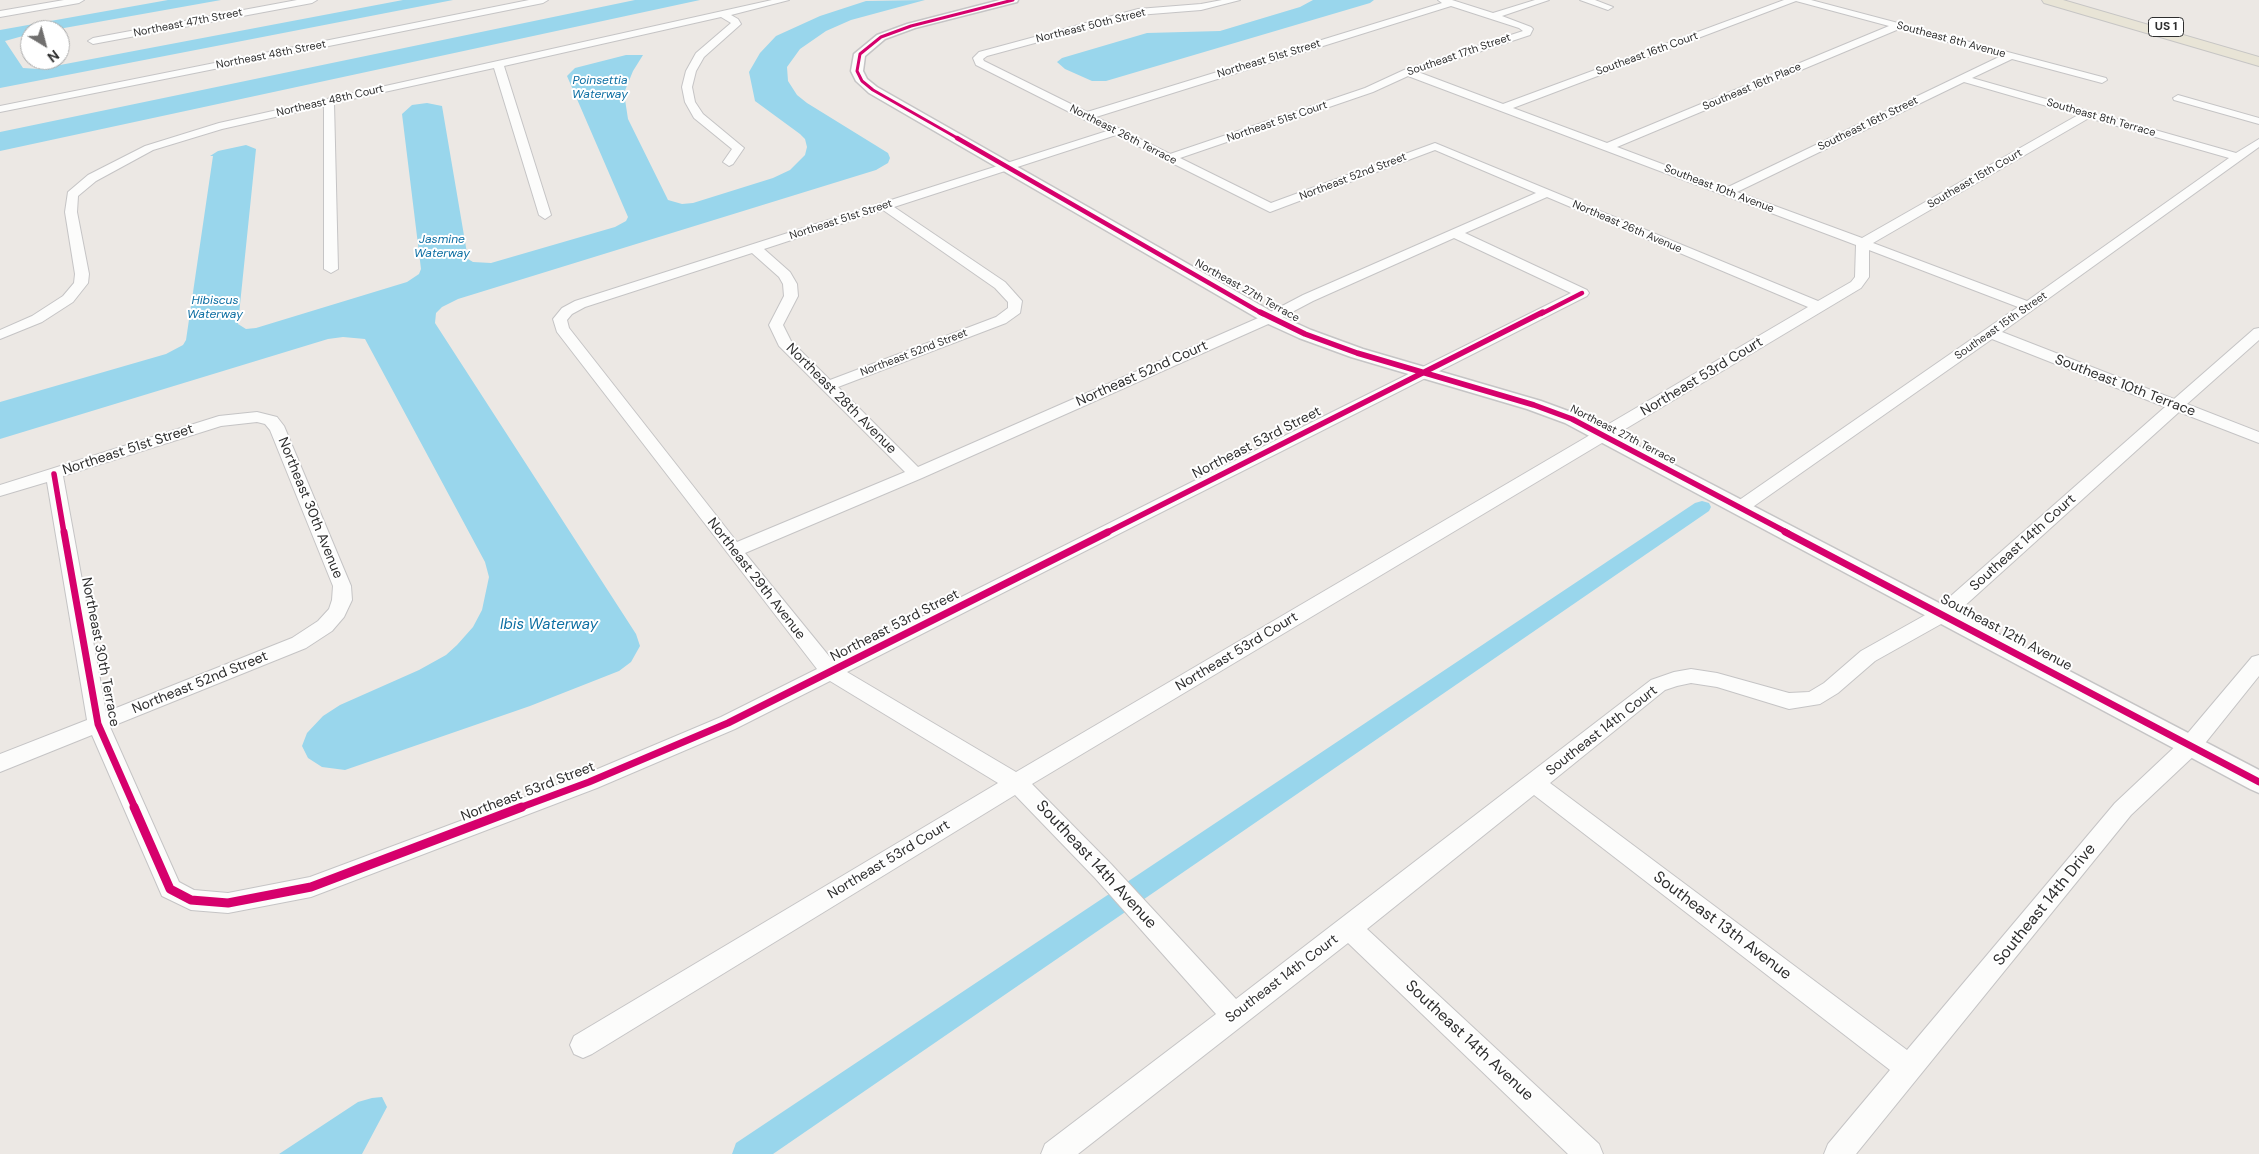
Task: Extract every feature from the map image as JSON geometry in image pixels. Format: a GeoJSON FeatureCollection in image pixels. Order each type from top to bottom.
{"type":"FeatureCollection","features":[{"type":"Feature","properties":{"kind":"main road","name":"US 1"},"geometry":{"type":"LineString","coordinates":[[2049,0],[2078,4],[2129,16],[2259,54]]}},
{"type":"Feature","properties":{"kind":"main road"},"geometry":{"type":"LineString","coordinates":[[2057,0],[2078,4]]}},
{"type":"Feature","properties":{"kind":"main road","name":"US 1"},"geometry":{"type":"LineString","coordinates":[[2078,4],[2259,62]]}},
{"type":"Feature","properties":{"kind":"street"},"geometry":{"type":"LineString","coordinates":[[0,14],[79,0]]}},
{"type":"Feature","properties":{"kind":"street","name":"Northeast 47th Street"},"geometry":{"type":"LineString","coordinates":[[93,41],[312,0]]}},
{"type":"Feature","properties":{"kind":"street","name":"Northeast 48th Street"},"geometry":{"type":"LineString","coordinates":[[0,109],[543,0]]}},
{"type":"Feature","properties":{"kind":"street","name":"Northeast 48th Court"},"geometry":{"type":"LineString","coordinates":[[0,335],[55,309],[68,300],[81,283],[82,274],[70,204],[72,195],[83,184],[131,156],[189,134],[784,0]]}},
{"type":"Feature","properties":{"kind":"street","name":"Northeast 27th Terrace"},"geometry":{"type":"LineString","coordinates":[[1013,0],[897,30],[881,37],[860,54],[857,62],[857,71],[862,81],[873,90],[1270,318],[1305,334],[1357,353],[1534,405],[1572,419],[1741,507]]}},
{"type":"Feature","properties":{"kind":"street","name":"Northeast 50th Street"},"geometry":{"type":"LineString","coordinates":[[978,58],[983,54],[1138,12],[1201,7],[1235,0]]}},
{"type":"Feature","properties":{"kind":"street"},"geometry":{"type":"LineString","coordinates":[[1447,1],[1494,16],[1544,0]]}},
{"type":"Feature","properties":{"kind":"street"},"geometry":{"type":"LineString","coordinates":[[1586,0],[1608,7]]}},
{"type":"Feature","properties":{"kind":"street","name":"Southeast 16th Court"},"geometry":{"type":"LineString","coordinates":[[1502,108],[1792,0]]}},
{"type":"Feature","properties":{"kind":"street","name":"Southeast 8th Avenue"},"geometry":{"type":"LineString","coordinates":[[1800,0],[2102,80]]}},
{"type":"Feature","properties":{"kind":"street","name":"Northeast 51st Street"},"geometry":{"type":"LineString","coordinates":[[1086,116],[1447,1]]}},
{"type":"Feature","properties":{"kind":"street"},"geometry":{"type":"LineString","coordinates":[[723,14],[736,24],[700,55],[691,71],[687,87],[690,102],[698,116],[708,126],[738,148],[729,162]]}},
{"type":"Feature","properties":{"kind":"street","name":"Southeast 17th Street"},"geometry":{"type":"LineString","coordinates":[[1384,84],[1408,72],[1527,33],[1528,29],[1494,16]]}},
{"type":"Feature","properties":{"kind":"street","name":"Southeast 16th Place"},"geometry":{"type":"LineString","coordinates":[[1607,147],[1898,26]]}},
{"type":"Feature","properties":{"kind":"street","name":"Southeast 16th Street"},"geometry":{"type":"LineString","coordinates":[[1727,192],[2010,56]]}},
{"type":"Feature","properties":{"kind":"street","name":"Northeast 26th Terrace"},"geometry":{"type":"LineString","coordinates":[[978,58],[980,63],[1270,208]]}},
{"type":"Feature","properties":{"kind":"street"},"geometry":{"type":"LineString","coordinates":[[498,64],[545,215]]}},
{"type":"Feature","properties":{"kind":"street","name":"Southeast 10th Avenue"},"geometry":{"type":"LineString","coordinates":[[1408,72],[2029,306]]}},
{"type":"Feature","properties":{"kind":"street","name":"Southeast 8th Terrace"},"geometry":{"type":"LineString","coordinates":[[1964,79],[2238,157]]}},
{"type":"Feature","properties":{"kind":"street","name":"Northeast 51st Court"},"geometry":{"type":"LineString","coordinates":[[1169,158],[1384,84]]}},
{"type":"Feature","properties":{"kind":"street"},"geometry":{"type":"LineString","coordinates":[[2178,98],[2259,121]]}},
{"type":"Feature","properties":{"kind":"street"},"geometry":{"type":"LineString","coordinates":[[330,102],[331,269]]}},
{"type":"Feature","properties":{"kind":"street","name":"Southeast 15th Court"},"geometry":{"type":"LineString","coordinates":[[1863,243],[2086,114]]}},
{"type":"Feature","properties":{"kind":"street","name":"Northeast 51st Street"},"geometry":{"type":"LineString","coordinates":[[567,311],[580,304],[1117,131]]}},
{"type":"Feature","properties":{"kind":"street","name":"Southeast 15th Street"},"geometry":{"type":"LineString","coordinates":[[1741,507],[1992,333],[2259,142]]}},
{"type":"Feature","properties":{"kind":"street","name":"Northeast 26th Avenue"},"geometry":{"type":"LineString","coordinates":[[1435,146],[1818,307]]}},
{"type":"Feature","properties":{"kind":"street","name":"Northeast 52nd Street"},"geometry":{"type":"LineString","coordinates":[[1270,208],[1435,146]]}},
{"type":"Feature","properties":{"kind":"street","name":"Northeast 52nd Court"},"geometry":{"type":"LineString","coordinates":[[735,550],[916,474],[1270,318],[1308,298],[1546,193]]}},
{"type":"Feature","properties":{"kind":"street"},"geometry":{"type":"LineString","coordinates":[[885,206],[1000,286],[1015,301],[1015,310],[1001,320]]}},
{"type":"Feature","properties":{"kind":"street","name":"Northeast 53rd Street"},"geometry":{"type":"LineString","coordinates":[[191,900],[228,903],[272,896],[310,887],[589,782],[728,723],[1582,293],[1456,234]]}},
{"type":"Feature","properties":{"kind":"street","name":"Northeast 53rd Court"},"geometry":{"type":"LineString","coordinates":[[583,1045],[1017,783],[1605,436],[1856,285],[1862,276],[1863,243]]}},
{"type":"Feature","properties":{"kind":"street","name":"Northeast 28th Avenue"},"geometry":{"type":"LineString","coordinates":[[755,248],[785,275],[790,284],[791,296],[776,325],[784,343],[916,474]]}},
{"type":"Feature","properties":{"kind":"street","name":"Northeast 29th Avenue"},"geometry":{"type":"LineString","coordinates":[[567,311],[560,319],[562,328],[815,655],[831,672],[1017,783]]}},
{"type":"Feature","properties":{"kind":"street","name":"Northeast 52nd Street"},"geometry":{"type":"LineString","coordinates":[[827,386],[1001,320]]}},
{"type":"Feature","properties":{"kind":"street","name":"Southeast 14th Court"},"geometry":{"type":"LineString","coordinates":[[1055,1154],[1349,928],[1658,685],[1674,679],[1691,676],[1717,680],[1789,700],[1813,699],[1831,688],[1868,656],[1943,614],[2259,332]]}},
{"type":"Feature","properties":{"kind":"street","name":"Southeast 10th Terrace"},"geometry":{"type":"LineString","coordinates":[[1992,333],[2259,438]]}},
{"type":"Feature","properties":{"kind":"street","name":"Northeast 51st Street"},"geometry":{"type":"LineString","coordinates":[[0,491],[219,421],[256,417]]}},
{"type":"Feature","properties":{"kind":"street","name":"Northeast 30th Avenue"},"geometry":{"type":"LineString","coordinates":[[256,417],[271,420],[278,429],[342,586],[342,600],[337,612]]}},
{"type":"Feature","properties":{"kind":"street","name":"Northeast 30th Terrace"},"geometry":{"type":"LineString","coordinates":[[54,474],[98,724],[170,890],[191,900]]}},
{"type":"Feature","properties":{"kind":"street","name":"Southeast 12th Avenue"},"geometry":{"type":"LineString","coordinates":[[1741,507],[2259,782]]}},
{"type":"Feature","properties":{"kind":"street","name":"Northeast 52nd Street"},"geometry":{"type":"LineString","coordinates":[[0,763],[299,643],[325,626],[337,612]]}},
{"type":"Feature","properties":{"kind":"street","name":"Southeast 14th Drive"},"geometry":{"type":"LineString","coordinates":[[1838,1154],[2123,810],[2190,746],[2259,662]]}},
{"type":"Feature","properties":{"kind":"street","name":"Southeast 14th Avenue"},"geometry":{"type":"LineString","coordinates":[[1017,783],[1103,871],[1234,1015]]}},
{"type":"Feature","properties":{"kind":"street","name":"Southeast 13th Avenue"},"geometry":{"type":"LineString","coordinates":[[1534,783],[1910,1069]]}},
{"type":"Feature","properties":{"kind":"street","name":"Southeast 14th Avenue"},"geometry":{"type":"LineString","coordinates":[[1349,928],[1589,1154]]}},
{"type":"Feature","properties":{"kind":"water"},"geometry":{"type":"Polygon","coordinates":[[[168,0],[221,0],[70,27],[70,20],[56,20],[168,0]]]}},
{"type":"Feature","properties":{"kind":"water"},"geometry":{"type":"Polygon","coordinates":[[[403,0],[453,0],[0,88],[0,30],[20,26],[20,37],[5,41],[20,64],[20,70],[70,70],[70,63],[403,0]]]}},
{"type":"Feature","properties":{"kind":"water"},"geometry":{"type":"Polygon","coordinates":[[[635,0],[700,0],[0,151],[0,132],[635,0]]]}},
{"type":"Feature","properties":{"kind":"water"},"geometry":{"type":"Polygon","coordinates":[[[925,0],[851,20],[826,31],[800,49],[787,67],[788,81],[797,95],[888,153],[890,158],[888,163],[876,170],[458,299],[442,307],[436,313],[435,323],[636,634],[640,646],[631,662],[619,671],[530,706],[345,770],[322,767],[308,758],[302,746],[307,733],[323,716],[340,705],[419,670],[446,655],[457,645],[473,627],[482,610],[489,577],[485,562],[365,339],[343,337],[328,339],[0,439],[0,402],[166,354],[183,345],[186,340],[213,156],[210,156],[218,151],[246,145],[256,149],[238,324],[246,329],[256,328],[407,282],[419,274],[421,269],[402,114],[412,105],[427,103],[442,106],[468,259],[473,262],[491,263],[615,227],[626,221],[628,217],[567,76],[575,68],[626,55],[643,55],[633,71],[624,93],[628,119],[668,200],[682,204],[693,203],[773,178],[790,170],[805,155],[807,147],[805,139],[755,101],[749,72],[760,53],[776,36],[820,16],[866,1],[925,0]]]}},
{"type":"Feature","properties":{"kind":"water"},"geometry":{"type":"Polygon","coordinates":[[[1313,0],[1374,0],[1370,3],[1106,81],[1092,81],[1065,69],[1057,62],[1062,58],[1147,33],[1220,31],[1300,7],[1313,0]]]}},
{"type":"Feature","properties":{"kind":"water"},"geometry":{"type":"Polygon","coordinates":[[[382,1097],[387,1107],[362,1154],[279,1154],[358,1102],[382,1097]]]}},
{"type":"Feature","properties":{"kind":"waterway"},"geometry":{"type":"LineString","coordinates":[[747,1154],[1702,507]]}},
{"type":"Feature","properties":{"kind":"cycle path"},"geometry":{"type":"LineString","coordinates":[[1013,0],[911,26],[881,37],[860,54],[857,62],[857,71],[862,81],[873,90],[1270,318],[1305,334],[1357,353],[1534,405],[1572,419],[2259,782]]}},
{"type":"Feature","properties":{"kind":"cycle path"},"geometry":{"type":"LineString","coordinates":[[54,474],[98,724],[170,889],[191,900],[228,903],[311,887],[589,782],[728,723],[1582,293]]}},
{"type":"Feature","properties":{"kind":"water label","name":"Poinsettia Waterway"},"geometry":{"type":"Point","coordinates":[600,88]}},
{"type":"Feature","properties":{"kind":"water label","name":"Jasmine Waterway"},"geometry":{"type":"Point","coordinates":[442,247]}},
{"type":"Feature","properties":{"kind":"water label","name":"Hibiscus Waterway"},"geometry":{"type":"Point","coordinates":[215,308]}},
{"type":"Feature","properties":{"kind":"water label","name":"Ibis Waterway"},"geometry":{"type":"Point","coordinates":[549,625]}}]}
